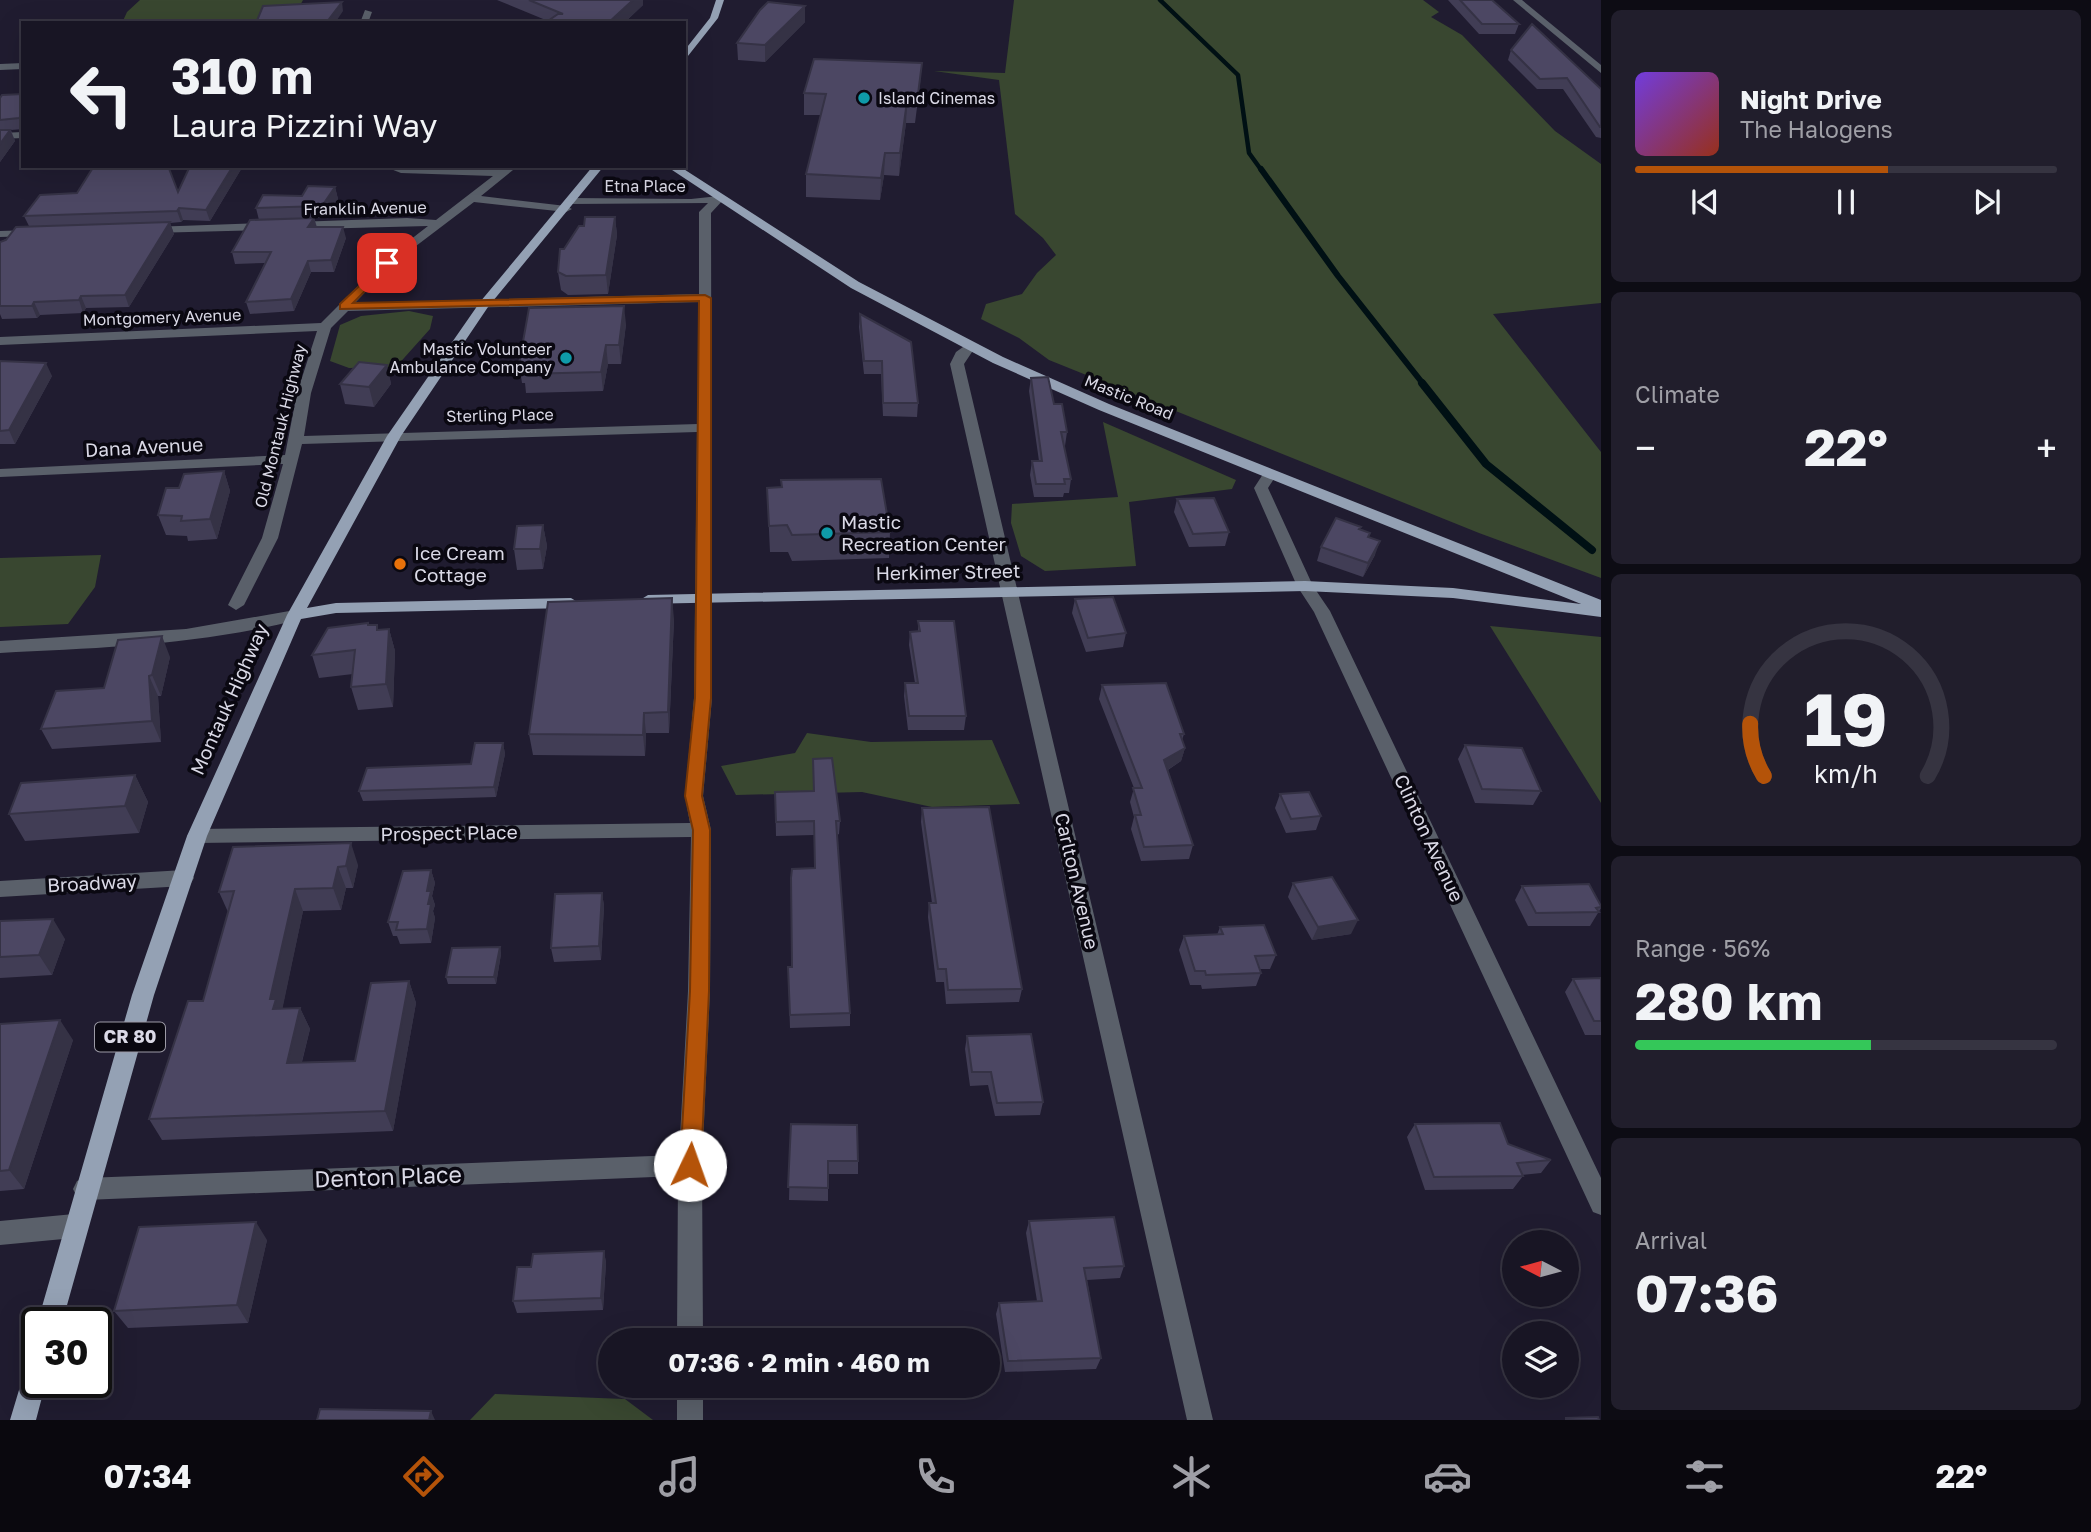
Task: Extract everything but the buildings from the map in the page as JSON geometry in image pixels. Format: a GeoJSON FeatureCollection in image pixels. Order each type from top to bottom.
{"type":"FeatureCollection","features":[{"type":"Feature","properties":{"kind":"main road"},"geometry":{"type":"LineString","coordinates":[[686,55],[714,18],[720,0]]}},
{"type":"Feature","properties":{"kind":"main road","name":"Montauk Highway"},"geometry":{"type":"LineString","coordinates":[[53,1307],[74,1226],[143,995],[197,836],[295,615],[394,436],[484,305],[597,168]]}},
{"type":"Feature","properties":{"kind":"main road","name":"Mastic Road"},"geometry":{"type":"LineString","coordinates":[[674,168],[864,291],[970,346],[1104,407],[1601,606]]}},
{"type":"Feature","properties":{"kind":"main road","name":"Herkimer Street"},"geometry":{"type":"LineString","coordinates":[[636,601],[1305,586],[1452,593],[1601,612]]}},
{"type":"Feature","properties":{"kind":"main road"},"geometry":{"type":"LineString","coordinates":[[295,615],[336,608],[595,602]]}},
{"type":"Feature","properties":{"kind":"main road"},"geometry":{"type":"LineString","coordinates":[[23,1420],[29,1398]]}},
{"type":"Feature","properties":{"kind":"street"},"geometry":{"type":"LineString","coordinates":[[1517,0],[1601,70]]}},
{"type":"Feature","properties":{"kind":"street"},"geometry":{"type":"LineString","coordinates":[[365,21],[368,12]]}},
{"type":"Feature","properties":{"kind":"street"},"geometry":{"type":"LineString","coordinates":[[0,67],[21,66]]}},
{"type":"Feature","properties":{"kind":"street"},"geometry":{"type":"LineString","coordinates":[[0,136],[21,135]]}},
{"type":"Feature","properties":{"kind":"street"},"geometry":{"type":"LineString","coordinates":[[394,168],[507,170]]}},
{"type":"Feature","properties":{"kind":"street","name":"Old Montauk Highway"},"geometry":{"type":"LineString","coordinates":[[236,605],[270,538],[296,440],[304,393],[325,327],[387,263],[507,170]]}},
{"type":"Feature","properties":{"kind":"street","name":"Etna Place"},"geometry":{"type":"LineString","coordinates":[[471,198],[568,205],[719,199]]}},
{"type":"Feature","properties":{"kind":"street"},"geometry":{"type":"LineString","coordinates":[[690,1328],[690,1165],[699,991],[701,830],[694,796],[703,698],[705,212],[719,199]]}},
{"type":"Feature","properties":{"kind":"street","name":"Franklin Avenue"},"geometry":{"type":"LineString","coordinates":[[137,230],[407,221],[437,223]]}},
{"type":"Feature","properties":{"kind":"street"},"geometry":{"type":"LineString","coordinates":[[0,234],[41,233]]}},
{"type":"Feature","properties":{"kind":"street"},"geometry":{"type":"LineString","coordinates":[[344,307],[705,298]]}},
{"type":"Feature","properties":{"kind":"street","name":"Montgomery Avenue"},"geometry":{"type":"LineString","coordinates":[[0,341],[325,327]]}},
{"type":"Feature","properties":{"kind":"street","name":"Carlton Avenue"},"geometry":{"type":"LineString","coordinates":[[970,346],[957,364],[1200,1420]]}},
{"type":"Feature","properties":{"kind":"street","name":"Sterling Place"},"geometry":{"type":"LineString","coordinates":[[296,440],[706,428]]}},
{"type":"Feature","properties":{"kind":"street","name":"Dana Avenue"},"geometry":{"type":"LineString","coordinates":[[0,473],[290,459]]}},
{"type":"Feature","properties":{"kind":"street","name":"Clinton Avenue"},"geometry":{"type":"LineString","coordinates":[[1270,474],[1261,488],[1305,586],[1322,611],[1601,1204]]}},
{"type":"Feature","properties":{"kind":"street"},"geometry":{"type":"LineString","coordinates":[[0,647],[184,636],[249,627],[295,615]]}},
{"type":"Feature","properties":{"kind":"street","name":"Prospect Place"},"geometry":{"type":"LineString","coordinates":[[197,836],[701,830]]}},
{"type":"Feature","properties":{"kind":"street","name":"Broadway"},"geometry":{"type":"LineString","coordinates":[[0,888],[184,878]]}},
{"type":"Feature","properties":{"kind":"street","name":"Denton Place"},"geometry":{"type":"LineString","coordinates":[[85,1189],[690,1165]]}},
{"type":"Feature","properties":{"kind":"street"},"geometry":{"type":"LineString","coordinates":[[0,1233],[74,1226]]}},
{"type":"Feature","properties":{"kind":"street"},"geometry":{"type":"LineString","coordinates":[[690,1398],[690,1420]]}},
{"type":"Feature","properties":{"kind":"green space"},"geometry":{"type":"Polygon","coordinates":[[[140,0],[303,0],[295,15],[243,21],[123,21],[127,12],[140,0]]]}},
{"type":"Feature","properties":{"kind":"green space"},"geometry":{"type":"Polygon","coordinates":[[[1014,0],[1423,0],[1439,12],[1431,17],[1462,35],[1555,131],[1601,164],[1601,303],[1493,314],[1601,452],[1601,578],[1479,533],[1049,360],[1019,338],[981,319],[986,304],[1022,294],[1037,273],[1056,255],[1043,238],[1015,214],[999,80],[934,71],[1005,73],[1014,0]]]}},
{"type":"Feature","properties":{"kind":"green space"},"geometry":{"type":"Polygon","coordinates":[[[409,311],[433,316],[430,329],[396,367],[349,368],[330,361],[340,325],[361,316],[409,311]]]}},
{"type":"Feature","properties":{"kind":"green space"},"geometry":{"type":"Polygon","coordinates":[[[1103,422],[1236,480],[1232,489],[1129,502],[1136,566],[1045,571],[1021,556],[1011,523],[1012,504],[1118,497],[1103,422]]]}},
{"type":"Feature","properties":{"kind":"green space"},"geometry":{"type":"Polygon","coordinates":[[[101,555],[95,587],[68,624],[0,627],[0,558],[101,555]]]}},
{"type":"Feature","properties":{"kind":"green space"},"geometry":{"type":"Polygon","coordinates":[[[1490,626],[1601,637],[1601,803],[1490,626]]]}},
{"type":"Feature","properties":{"kind":"green space"},"geometry":{"type":"Polygon","coordinates":[[[807,733],[871,742],[992,740],[1020,804],[932,807],[862,792],[736,795],[721,766],[795,753],[807,733]]]}},
{"type":"Feature","properties":{"kind":"green space"},"geometry":{"type":"Polygon","coordinates":[[[495,1394],[625,1399],[653,1420],[470,1420],[495,1394]]]}},
{"type":"Feature","properties":{"kind":"waterway"},"geometry":{"type":"LineString","coordinates":[[1160,0],[1238,75],[1249,153],[1262,171]]}},
{"type":"Feature","properties":{"kind":"waterway"},"geometry":{"type":"LineString","coordinates":[[1261,169],[1338,276],[1424,385]]}},
{"type":"Feature","properties":{"kind":"waterway"},"geometry":{"type":"LineString","coordinates":[[1422,383],[1486,464],[1592,550]]}},
{"type":"Feature","properties":{"kind":"place","name":"Island Cinemas"},"geometry":{"type":"Point","coordinates":[864,98]}},
{"type":"Feature","properties":{"kind":"place","name":"Mastic Volunteer Ambulance Company"},"geometry":{"type":"Point","coordinates":[566,358]}},
{"type":"Feature","properties":{"kind":"place","name":"Mastic Recreation Center"},"geometry":{"type":"Point","coordinates":[827,533]}},
{"type":"Feature","properties":{"kind":"place","name":"Ice Cream Cottage"},"geometry":{"type":"Point","coordinates":[400,564]}},
{"type":"Feature","properties":{"kind":"route"},"geometry":{"type":"LineString","coordinates":[[387,263],[344,307],[705,298],[703,698],[694,796],[701,830],[699,991],[690,1165]]}}]}
